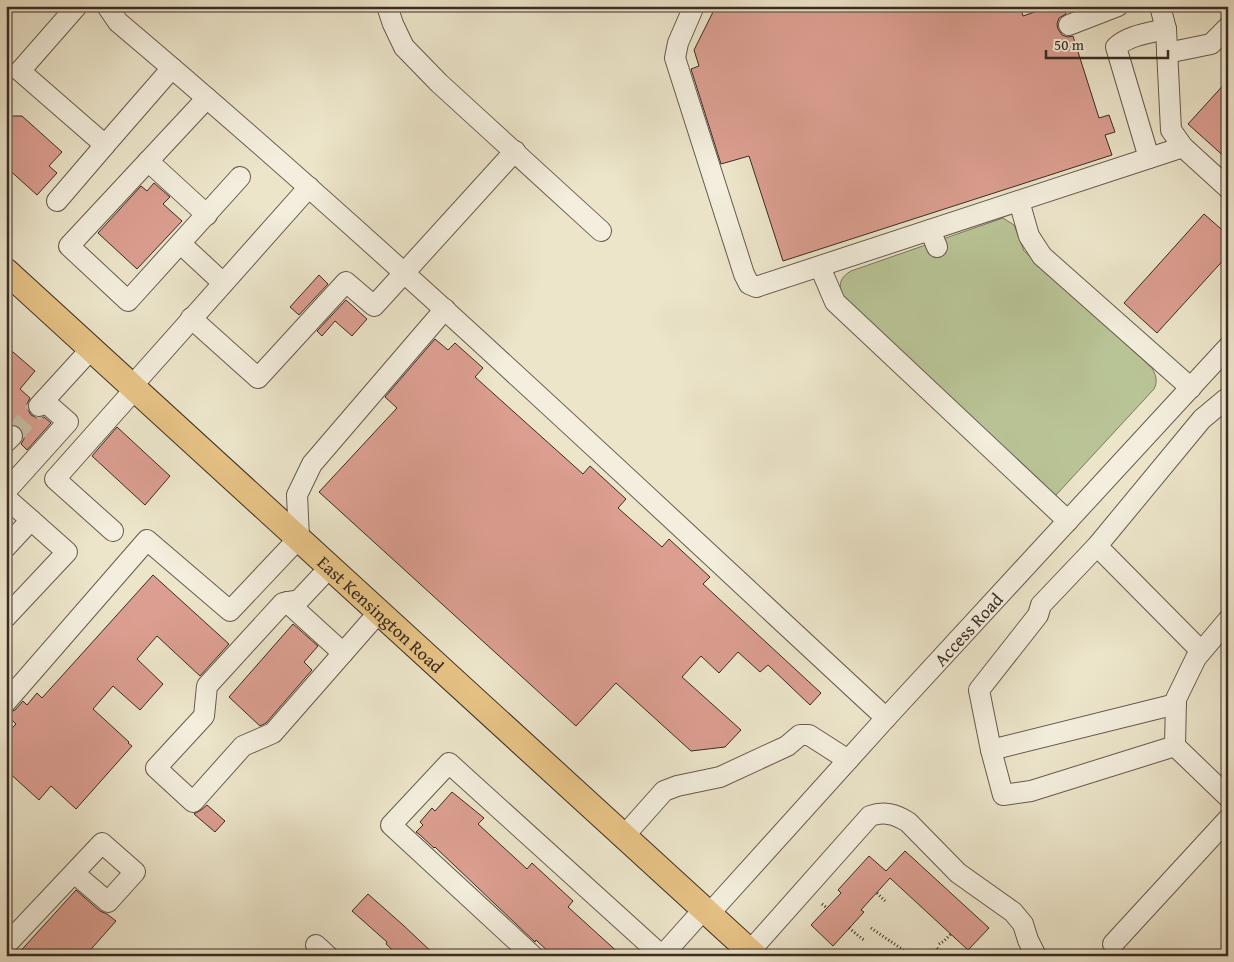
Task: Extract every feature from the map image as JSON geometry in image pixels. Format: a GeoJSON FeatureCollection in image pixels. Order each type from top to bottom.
{"type":"FeatureCollection","features":[{"type":"Feature","properties":{"kind":"main road","name":"East Kensington Road"},"geometry":{"type":"LineString","coordinates":[[7,272],[752,954]]}},
{"type":"Feature","properties":{"kind":"street"},"geometry":{"type":"LineString","coordinates":[[77,6],[20,71],[104,145]]}},
{"type":"Feature","properties":{"kind":"street"},"geometry":{"type":"LineString","coordinates":[[107,6],[118,22],[207,98],[445,309],[886,718]]}},
{"type":"Feature","properties":{"kind":"street"},"geometry":{"type":"LineString","coordinates":[[387,6],[404,47],[439,82],[601,231]]}},
{"type":"Feature","properties":{"kind":"street"},"geometry":{"type":"LineString","coordinates":[[694,6],[678,43],[675,58],[749,284],[756,287],[820,267],[934,239],[1019,201],[1183,147]]}},
{"type":"Feature","properties":{"kind":"street"},"geometry":{"type":"LineString","coordinates":[[1069,25],[1118,6]]}},
{"type":"Feature","properties":{"kind":"street"},"geometry":{"type":"LineString","coordinates":[[1160,6],[1166,29],[1171,130],[1183,147],[1228,188]]}},
{"type":"Feature","properties":{"kind":"street"},"geometry":{"type":"LineString","coordinates":[[1167,53],[1211,44],[1228,27]]}},
{"type":"Feature","properties":{"kind":"street"},"geometry":{"type":"LineString","coordinates":[[1149,158],[1116,47],[1126,40],[1166,29]]}},
{"type":"Feature","properties":{"kind":"street"},"geometry":{"type":"LineString","coordinates":[[58,201],[104,145],[172,68]]}},
{"type":"Feature","properties":{"kind":"street"},"geometry":{"type":"LineString","coordinates":[[207,98],[69,246],[128,301],[240,177]]}},
{"type":"Feature","properties":{"kind":"street"},"geometry":{"type":"LineString","coordinates":[[192,318],[258,378],[346,282],[374,306],[515,152]]}},
{"type":"Feature","properties":{"kind":"street"},"geometry":{"type":"LineString","coordinates":[[148,161],[207,215]]}},
{"type":"Feature","properties":{"kind":"street"},"geometry":{"type":"LineString","coordinates":[[113,531],[55,479],[192,318],[308,187]]}},
{"type":"Feature","properties":{"kind":"street"},"geometry":{"type":"LineString","coordinates":[[1019,201],[1029,236],[1042,256],[1191,388]]}},
{"type":"Feature","properties":{"kind":"street"},"geometry":{"type":"LineString","coordinates":[[181,244],[223,283]]}},
{"type":"Feature","properties":{"kind":"street"},"geometry":{"type":"LineString","coordinates":[[820,267],[835,302],[1068,521]]}},
{"type":"Feature","properties":{"kind":"street"},"geometry":{"type":"LineString","coordinates":[[6,702],[147,540],[230,611],[299,538],[297,495],[312,464],[445,309]]}},
{"type":"Feature","properties":{"kind":"street","name":"Access Road"},"geometry":{"type":"LineString","coordinates":[[662,956],[706,912],[848,760],[1228,347]]}},
{"type":"Feature","properties":{"kind":"street"},"geometry":{"type":"LineString","coordinates":[[6,491],[68,422],[42,403],[91,349]]}},
{"type":"Feature","properties":{"kind":"street"},"geometry":{"type":"LineString","coordinates":[[1176,746],[1030,791],[1003,795],[991,750],[979,690],[1038,615],[1040,605],[1097,546],[1202,419],[1227,400]]}},
{"type":"Feature","properties":{"kind":"street"},"geometry":{"type":"LineString","coordinates":[[6,498],[67,552],[6,617]]}},
{"type":"Feature","properties":{"kind":"street"},"geometry":{"type":"LineString","coordinates":[[6,547],[30,520]]}},
{"type":"Feature","properties":{"kind":"street"},"geometry":{"type":"LineString","coordinates":[[1097,546],[1202,651]]}},
{"type":"Feature","properties":{"kind":"street"},"geometry":{"type":"LineString","coordinates":[[330,567],[300,600],[283,603],[207,686],[204,716],[156,768],[193,802],[243,746],[273,733],[379,612]]}},
{"type":"Feature","properties":{"kind":"street"},"geometry":{"type":"LineString","coordinates":[[287,602],[343,653]]}},
{"type":"Feature","properties":{"kind":"street"},"geometry":{"type":"LineString","coordinates":[[1228,620],[1196,658],[1176,699],[1176,746],[1228,797]]}},
{"type":"Feature","properties":{"kind":"street"},"geometry":{"type":"LineString","coordinates":[[991,750],[1176,704]]}},
{"type":"Feature","properties":{"kind":"street"},"geometry":{"type":"LineString","coordinates":[[628,840],[664,792],[677,786],[720,777],[787,746],[800,735],[809,735],[848,760]]}},
{"type":"Feature","properties":{"kind":"street"},"geometry":{"type":"LineString","coordinates":[[533,956],[391,825],[449,763],[662,956]]}},
{"type":"Feature","properties":{"kind":"street"},"geometry":{"type":"LineString","coordinates":[[752,954],[870,816],[878,813],[887,813],[898,815],[908,822],[958,873],[1013,912],[1023,924],[1036,956]]}},
{"type":"Feature","properties":{"kind":"street"},"geometry":{"type":"LineString","coordinates":[[1113,944],[1228,818]]}},
{"type":"Feature","properties":{"kind":"street"},"geometry":{"type":"LineString","coordinates":[[6,944],[74,873]]}},
{"type":"Feature","properties":{"kind":"path"},"geometry":{"type":"LineString","coordinates":[[877,893],[885,901]]}},
{"type":"Feature","properties":{"kind":"path"},"geometry":{"type":"LineString","coordinates":[[822,904],[827,908]]}},
{"type":"Feature","properties":{"kind":"path"},"geometry":{"type":"LineString","coordinates":[[849,928],[865,941]]}},
{"type":"Feature","properties":{"kind":"path"},"geometry":{"type":"LineString","coordinates":[[871,928],[912,956]]}},
{"type":"Feature","properties":{"kind":"path"},"geometry":{"type":"LineString","coordinates":[[946,956],[938,946],[951,934]]}},
{"type":"Feature","properties":{"kind":"green space"},"geometry":{"type":"Polygon","coordinates":[[[1003,218],[1014,225],[1024,251],[1152,368],[1156,378],[1154,389],[1056,495],[848,308],[840,288],[842,279],[851,271],[1003,218]]]}},
{"type":"Feature","properties":{"kind":"building"},"geometry":{"type":"Polygon","coordinates":[[[716,6],[1020,6],[1023,16],[1052,6],[1063,6],[1066,14],[1059,18],[1058,29],[1062,35],[1073,36],[1099,118],[1109,115],[1115,132],[1105,135],[1112,155],[783,261],[749,156],[721,164],[691,69],[699,66],[694,50],[716,6]]]}},
{"type":"Feature","properties":{"kind":"building"},"geometry":{"type":"Polygon","coordinates":[[[1228,80],[1228,160],[1188,124],[1228,80]]]}},
{"type":"Feature","properties":{"kind":"building"},"geometry":{"type":"Polygon","coordinates":[[[6,116],[22,116],[62,152],[49,166],[57,173],[37,195],[6,167],[6,116]]]}},
{"type":"Feature","properties":{"kind":"building"},"geometry":{"type":"Polygon","coordinates":[[[154,183],[170,197],[163,204],[182,221],[137,269],[98,233],[141,186],[147,191],[154,183]]]}},
{"type":"Feature","properties":{"kind":"building"},"geometry":{"type":"Polygon","coordinates":[[[1204,214],[1228,235],[1228,255],[1157,333],[1124,303],[1204,214]]]}},
{"type":"Feature","properties":{"kind":"building"},"geometry":{"type":"Polygon","coordinates":[[[319,275],[328,284],[299,315],[290,307],[319,275]]]}},
{"type":"Feature","properties":{"kind":"building"},"geometry":{"type":"Polygon","coordinates":[[[346,300],[367,319],[352,336],[335,321],[322,336],[317,331],[346,300]]]}},
{"type":"Feature","properties":{"kind":"building"},"geometry":{"type":"Polygon","coordinates":[[[435,339],[448,350],[455,343],[483,368],[475,377],[583,474],[590,466],[626,499],[618,508],[662,547],[669,539],[710,577],[703,584],[821,693],[810,705],[768,665],[760,672],[738,652],[719,673],[701,656],[682,677],[741,730],[725,747],[691,751],[616,683],[576,726],[319,492],[397,408],[385,397],[435,339]]]}},
{"type":"Feature","properties":{"kind":"building"},"geometry":{"type":"Polygon","coordinates":[[[6,346],[35,371],[20,389],[30,398],[27,404],[28,410],[31,415],[37,418],[44,417],[51,423],[27,450],[21,444],[24,439],[21,428],[15,424],[6,426],[6,346]]]}},
{"type":"Feature","properties":{"kind":"building"},"geometry":{"type":"Polygon","coordinates":[[[117,427],[170,476],[145,505],[92,456],[117,427]]]}},
{"type":"Feature","properties":{"kind":"building"},"geometry":{"type":"Polygon","coordinates":[[[153,575],[229,644],[200,676],[157,636],[137,659],[163,684],[140,710],[113,686],[93,709],[132,746],[76,809],[51,786],[39,800],[6,770],[6,735],[16,724],[6,714],[15,710],[23,701],[27,705],[37,693],[42,698],[153,575]]]}},
{"type":"Feature","properties":{"kind":"building"},"geometry":{"type":"Polygon","coordinates":[[[293,624],[318,646],[304,662],[312,670],[266,723],[260,726],[229,697],[293,624]]]}},
{"type":"Feature","properties":{"kind":"building"},"geometry":{"type":"Polygon","coordinates":[[[452,792],[484,818],[478,824],[527,869],[532,863],[573,901],[568,907],[622,956],[553,956],[536,940],[535,942],[435,847],[416,832],[423,825],[420,822],[432,808],[435,811],[452,792]]]}},
{"type":"Feature","properties":{"kind":"building"},"geometry":{"type":"Polygon","coordinates":[[[207,805],[225,821],[215,832],[194,814],[207,805]]]}},
{"type":"Feature","properties":{"kind":"building"},"geometry":{"type":"Polygon","coordinates":[[[905,851],[989,928],[968,950],[890,878],[861,910],[864,912],[833,946],[811,925],[841,893],[838,890],[869,856],[886,871],[905,851]]]}},
{"type":"Feature","properties":{"kind":"building"},"geometry":{"type":"Polygon","coordinates":[[[76,890],[100,911],[116,921],[85,956],[16,956],[76,890]]]}},
{"type":"Feature","properties":{"kind":"building"},"geometry":{"type":"Polygon","coordinates":[[[368,894],[436,956],[399,956],[386,944],[387,942],[352,911],[368,894]]]}},
{"type":"Feature","properties":{"kind":"tunnel"},"geometry":{"type":"LineString","coordinates":[[12,436],[39,406]]}}]}
